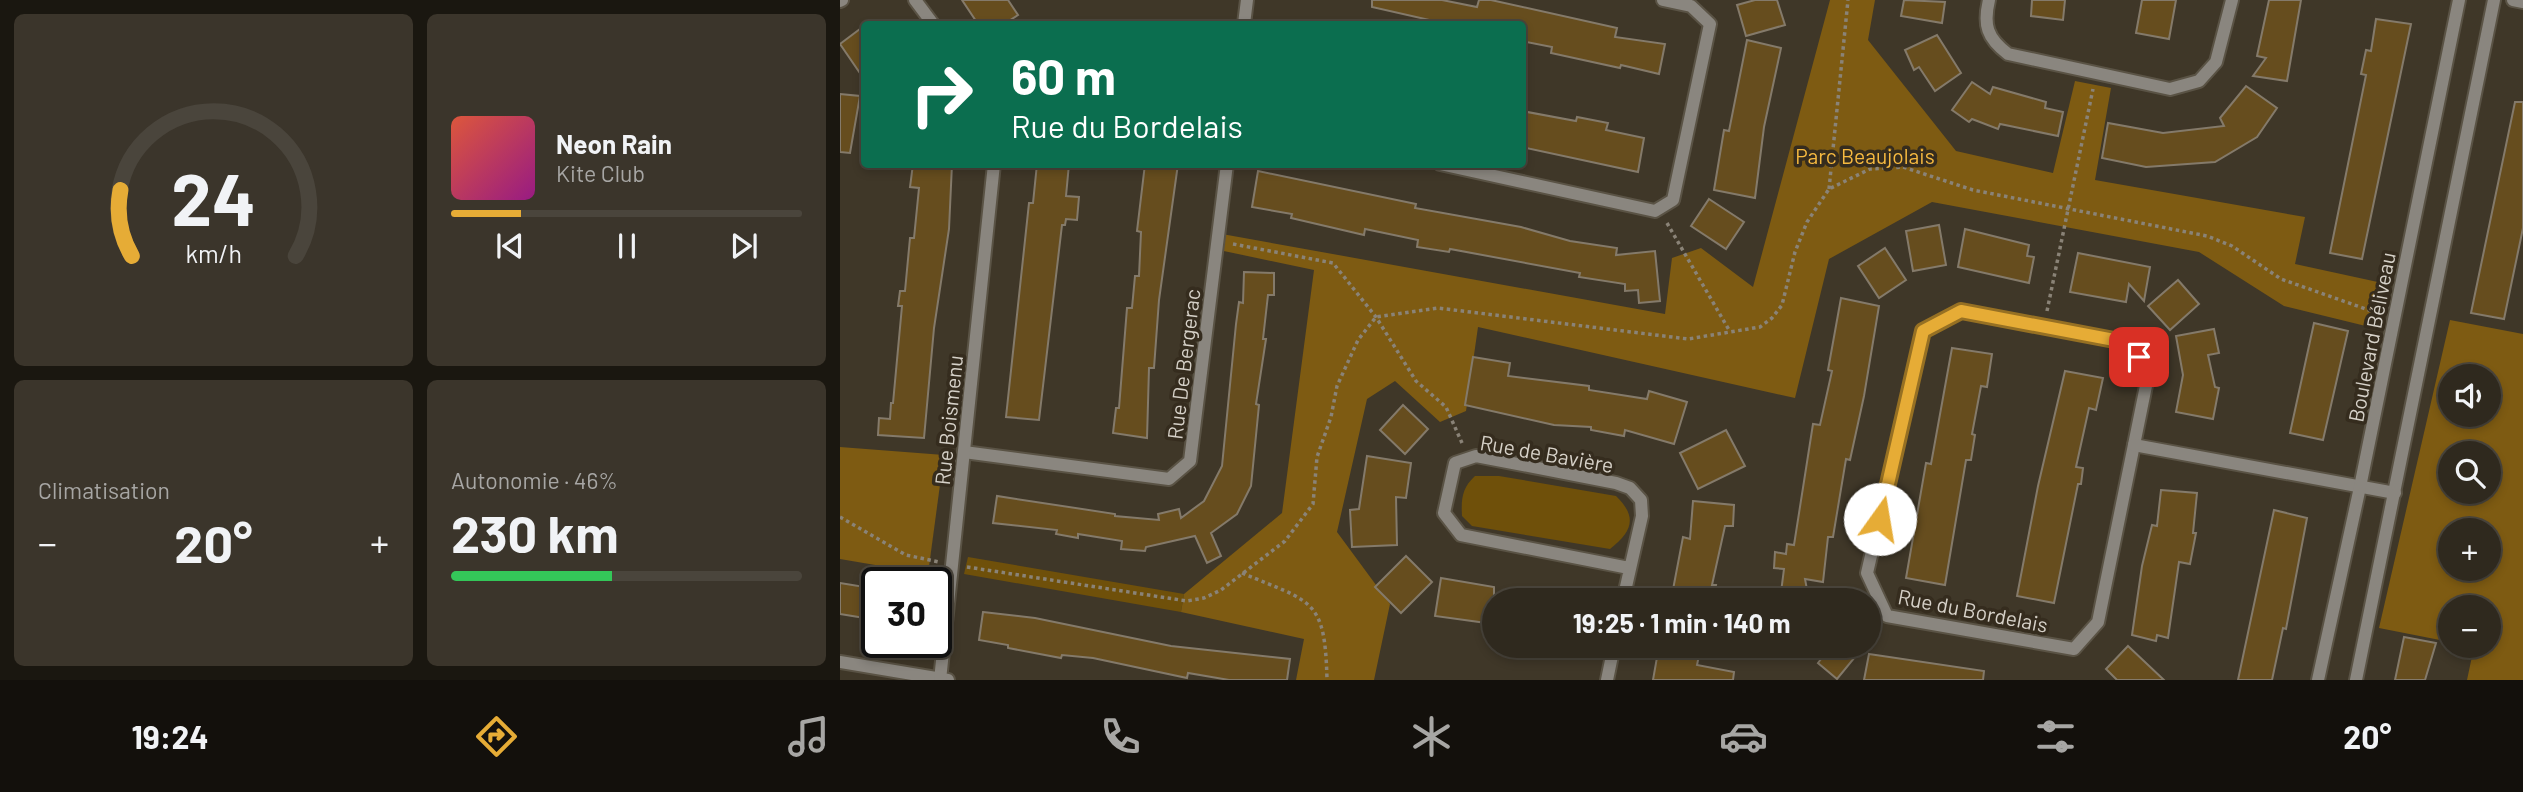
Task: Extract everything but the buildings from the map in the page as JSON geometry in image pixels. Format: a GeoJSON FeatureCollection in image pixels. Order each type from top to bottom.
{"type":"FeatureCollection","features":[{"type":"Feature","properties":{"kind":"street"},"geometry":{"type":"LineString","coordinates":[[915,0],[931,21]]}},
{"type":"Feature","properties":{"kind":"street"},"geometry":{"type":"LineString","coordinates":[[1244,21],[1247,0]]}},
{"type":"Feature","properties":{"kind":"street"},"geometry":{"type":"LineString","coordinates":[[1458,168],[1654,211],[1673,200],[1710,24],[1691,6],[1663,0]]}},
{"type":"Feature","properties":{"kind":"street"},"geometry":{"type":"LineString","coordinates":[[1989,0],[1984,20],[1992,42],[2008,54],[2170,89],[2199,81],[2216,62],[2232,0]]}},
{"type":"Feature","properties":{"kind":"street","name":"Boulevard Béliveau"},"geometry":{"type":"LineString","coordinates":[[2318,680],[2361,487],[2459,0]]}},
{"type":"Feature","properties":{"kind":"street"},"geometry":{"type":"LineString","coordinates":[[2356,680],[2494,0]]}},
{"type":"Feature","properties":{"kind":"street"},"geometry":{"type":"LineString","coordinates":[[2513,0],[2523,2]]}},
{"type":"Feature","properties":{"kind":"street","name":"Rue Boismenu"},"geometry":{"type":"LineString","coordinates":[[943,680],[952,565],[994,168]]}},
{"type":"Feature","properties":{"kind":"street","name":"Rue De Bergerac"},"geometry":{"type":"LineString","coordinates":[[964,452],[1168,479],[1190,461],[1226,168]]}},
{"type":"Feature","properties":{"kind":"street","name":"Rue du Bordelais"},"geometry":{"type":"LineString","coordinates":[[1961,311],[2130,343],[2149,371],[2134,445],[2098,622],[2074,649],[1887,616],[1867,573],[1923,331],[1961,311]]}},
{"type":"Feature","properties":{"kind":"street"},"geometry":{"type":"LineString","coordinates":[[2134,445],[2395,493]]}},
{"type":"Feature","properties":{"kind":"street","name":"Rue de Bavière"},"geometry":{"type":"LineString","coordinates":[[1625,588],[1642,516],[1641,500],[1630,488],[1476,456],[1455,463],[1444,513],[1461,535],[1629,568]]}},
{"type":"Feature","properties":{"kind":"street"},"geometry":{"type":"LineString","coordinates":[[1607,680],[1612,658]]}},
{"type":"Feature","properties":{"kind":"street"},"geometry":{"type":"LineString","coordinates":[[840,662],[943,680]]}},
{"type":"Feature","properties":{"kind":"path"},"geometry":{"type":"LineString","coordinates":[[840,517],[906,555],[952,565],[1187,601],[1204,598],[1221,590],[1285,541],[1312,504],[1317,457],[1331,417],[1336,386],[1358,340],[1376,317],[1438,308],[1571,322],[1662,338],[1688,339],[1729,330],[1760,327],[1777,312],[1807,222],[1829,189],[1847,0]]}},
{"type":"Feature","properties":{"kind":"path"},"geometry":{"type":"LineString","coordinates":[[2044,327],[2096,73]]}},
{"type":"Feature","properties":{"kind":"path"},"geometry":{"type":"LineString","coordinates":[[1829,189],[1870,169],[1903,167],[1973,191],[2207,236],[2232,246],[2281,279],[2394,318]]}},
{"type":"Feature","properties":{"kind":"path"},"geometry":{"type":"LineString","coordinates":[[1658,209],[1729,330]]}},
{"type":"Feature","properties":{"kind":"path"},"geometry":{"type":"LineString","coordinates":[[1217,241],[1333,263],[1376,317],[1416,381],[1446,407],[1469,458]]}},
{"type":"Feature","properties":{"kind":"path"},"geometry":{"type":"LineString","coordinates":[[1242,572],[1305,600],[1322,620],[1327,680]]}},
{"type":"Feature","properties":{"kind":"shaded area"},"geometry":{"type":"Polygon","coordinates":[[[1475,476],[1499,476],[1616,496],[1627,511],[1630,524],[1610,549],[1472,526],[1462,516],[1462,504],[1465,489],[1475,476]]]}},
{"type":"Feature","properties":{"kind":"shaded area"},"geometry":{"type":"Polygon","coordinates":[[[968,557],[1184,594],[1181,612],[964,574],[968,557]]]}},
{"type":"Feature","properties":{"kind":"green space","name":"Parc Beaujolais"},"geometry":{"type":"Polygon","coordinates":[[[1830,0],[1875,0],[1868,40],[1956,151],[2053,173],[2075,81],[2111,88],[2095,180],[2305,217],[2295,264],[2387,284],[2378,329],[2284,306],[2199,252],[1932,202],[1829,259],[1795,398],[1478,327],[1466,411],[1440,422],[1395,381],[1367,399],[1337,532],[1390,604],[1374,680],[1296,680],[1304,639],[1181,612],[1184,594],[1282,513],[1314,270],[1219,250],[1222,234],[1665,314],[1672,258],[1701,248],[1753,287],[1830,0]]]}},
{"type":"Feature","properties":{"kind":"green space"},"geometry":{"type":"Polygon","coordinates":[[[2450,320],[2523,334],[2523,680],[2467,680],[2472,658],[2501,658],[2501,595],[2438,595],[2438,640],[2379,628],[2438,372],[2438,427],[2501,427],[2501,364],[2440,364],[2450,320]]]}},
{"type":"Feature","properties":{"kind":"green space"},"geometry":{"type":"Polygon","coordinates":[[[840,447],[944,455],[929,567],[887,567],[840,559],[840,447]]]}},
{"type":"Feature","properties":{"kind":"route"},"geometry":{"type":"LineString","coordinates":[[1880,519],[1923,331],[1961,311],[2130,343],[2139,357]]}}]}
